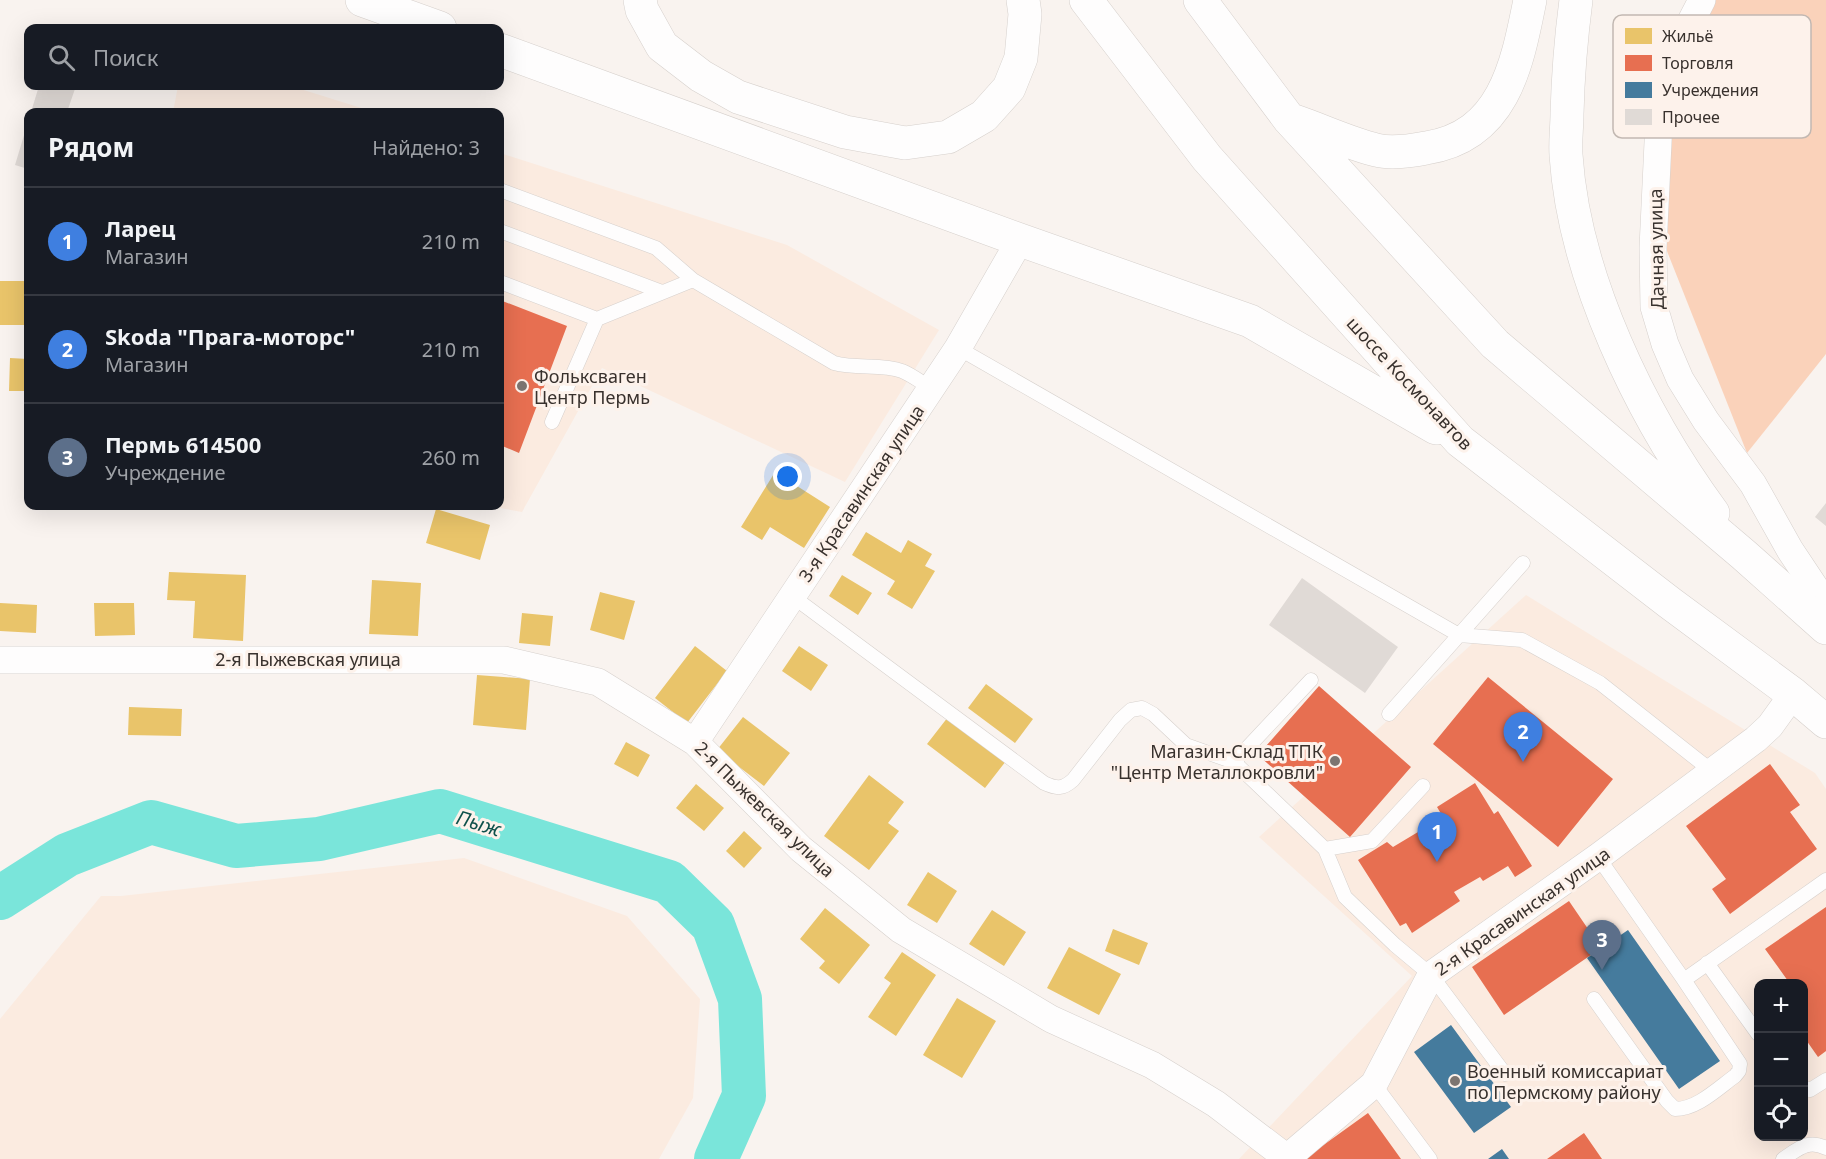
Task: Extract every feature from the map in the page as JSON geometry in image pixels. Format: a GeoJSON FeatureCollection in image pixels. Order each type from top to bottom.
{"type":"FeatureCollection","features":[{"type":"Feature","properties":{"kind":"main road"},"geometry":{"type":"LineString","coordinates":[[362,0],[429,24]]}},
{"type":"Feature","properties":{"kind":"main road"},"geometry":{"type":"LineString","coordinates":[[640,0],[642,10],[662,46],[701,76],[738,97],[845,132],[905,143],[948,137],[984,116],[1009,88],[1021,58],[1025,14],[1023,0]]}},
{"type":"Feature","properties":{"kind":"main road","name":"шоссе Космонавтов"},"geometry":{"type":"LineString","coordinates":[[1086,0],[1207,158],[1460,441],[1670,603],[1793,694],[1826,722]]}},
{"type":"Feature","properties":{"kind":"main road"},"geometry":{"type":"LineString","coordinates":[[1200,0],[1289,119],[1496,344],[1744,555],[1826,628]]}},
{"type":"Feature","properties":{"kind":"main road"},"geometry":{"type":"LineString","coordinates":[[1289,119],[1377,150],[1409,151],[1442,146],[1476,128],[1506,91],[1519,55],[1530,0]]}},
{"type":"Feature","properties":{"kind":"main road"},"geometry":{"type":"LineString","coordinates":[[1576,0],[1569,55],[1566,154],[1576,230],[1609,328],[1649,413],[1691,483],[1744,555]]}},
{"type":"Feature","properties":{"kind":"main road"},"geometry":{"type":"LineString","coordinates":[[504,51],[1020,240],[1250,321],[1460,441]]}},
{"type":"Feature","properties":{"kind":"street","name":"Дачная улица"},"geometry":{"type":"LineString","coordinates":[[1694,15],[1702,0]]}},
{"type":"Feature","properties":{"kind":"street","name":"Дачная улица"},"geometry":{"type":"LineString","coordinates":[[1658,138],[1653,248],[1654,307],[1665,344],[1680,379],[1706,421],[1753,484],[1790,550],[1826,604]]}},
{"type":"Feature","properties":{"kind":"street","name":"3-я Красавинская улица"},"geometry":{"type":"LineString","coordinates":[[695,741],[957,348],[1020,240]]}},
{"type":"Feature","properties":{"kind":"street","name":"2-я Пыжевская улица"},"geometry":{"type":"LineString","coordinates":[[0,660],[504,660],[598,682],[695,741],[801,849],[901,930],[1051,1019],[1152,1065],[1216,1104],[1287,1158]]}},
{"type":"Feature","properties":{"kind":"street","name":"2-я Красавинская улица"},"geometry":{"type":"LineString","coordinates":[[1287,1158],[1374,1084],[1431,975],[1598,857],[1756,739],[1770,726],[1793,694]]}},
{"type":"Feature","properties":{"kind":"lane"},"geometry":{"type":"LineString","coordinates":[[504,191],[656,248],[693,280],[834,363],[847,367],[903,371],[931,388]]}},
{"type":"Feature","properties":{"kind":"lane"},"geometry":{"type":"LineString","coordinates":[[504,233],[662,292]]}},
{"type":"Feature","properties":{"kind":"lane"},"geometry":{"type":"LineString","coordinates":[[504,284],[597,319],[693,280]]}},
{"type":"Feature","properties":{"kind":"lane"},"geometry":{"type":"LineString","coordinates":[[552,422],[597,319]]}},
{"type":"Feature","properties":{"kind":"lane"},"geometry":{"type":"LineString","coordinates":[[957,348],[1459,635],[1522,640],[1600,683],[1713,772]]}},
{"type":"Feature","properties":{"kind":"lane"},"geometry":{"type":"LineString","coordinates":[[1389,714],[1523,563]]}},
{"type":"Feature","properties":{"kind":"lane"},"geometry":{"type":"LineString","coordinates":[[792,596],[1044,783],[1055,788],[1065,786],[1073,780],[1120,720],[1131,710],[1142,708],[1153,714],[1186,745],[1234,762],[1325,849],[1345,897],[1395,945],[1431,975],[1505,1074]]}},
{"type":"Feature","properties":{"kind":"lane"},"geometry":{"type":"LineString","coordinates":[[1234,762],[1311,680]]}},
{"type":"Feature","properties":{"kind":"lane"},"geometry":{"type":"LineString","coordinates":[[1325,849],[1372,841],[1423,786]]}},
{"type":"Feature","properties":{"kind":"lane"},"geometry":{"type":"LineString","coordinates":[[1594,999],[1675,1109],[1684,1109],[1694,1105],[1739,1071],[1740,1064],[1598,857]]}},
{"type":"Feature","properties":{"kind":"lane"},"geometry":{"type":"LineString","coordinates":[[1684,980],[1826,880]]}},
{"type":"Feature","properties":{"kind":"lane"},"geometry":{"type":"LineString","coordinates":[[1707,963],[1757,1033]]}},
{"type":"Feature","properties":{"kind":"lane"},"geometry":{"type":"LineString","coordinates":[[1808,1089],[1826,1080]]}},
{"type":"Feature","properties":{"kind":"lane"},"geometry":{"type":"LineString","coordinates":[[1374,1084],[1430,1159]]}},
{"type":"Feature","properties":{"kind":"lane"},"geometry":{"type":"LineString","coordinates":[[1783,1159],[1807,1144],[1815,1143],[1826,1148]]}},
{"type":"Feature","properties":{"kind":"shaded area"},"geometry":{"type":"Polygon","coordinates":[[[1689,0],[1826,0],[1826,354],[1747,453],[1663,241],[1672,138],[1811,138],[1811,15],[1687,15],[1689,0]]]}},
{"type":"Feature","properties":{"kind":"shaded area"},"geometry":{"type":"Polygon","coordinates":[[[177,90],[304,90],[361,108],[174,108],[177,90]]]}},
{"type":"Feature","properties":{"kind":"shaded area"},"geometry":{"type":"Polygon","coordinates":[[[504,154],[787,245],[939,330],[845,482],[602,368],[522,512],[504,509],[504,154]]]}},
{"type":"Feature","properties":{"kind":"shaded area"},"geometry":{"type":"Polygon","coordinates":[[[1526,595],[1815,773],[1826,789],[1826,1159],[1239,1159],[1412,976],[1259,837],[1526,595]]]}},
{"type":"Feature","properties":{"kind":"shaded area"},"geometry":{"type":"Polygon","coordinates":[[[464,858],[627,916],[700,999],[693,1098],[659,1159],[0,1159],[0,1019],[101,896],[121,896],[464,858]]]}},
{"type":"Feature","properties":{"kind":"building: Жильё"},"geometry":{"type":"Polygon","coordinates":[[[0,281],[24,281],[24,325],[0,325],[0,281]]]}},
{"type":"Feature","properties":{"kind":"building: Жильё"},"geometry":{"type":"Polygon","coordinates":[[[10,358],[24,359],[24,391],[9,391],[10,358]]]}},
{"type":"Feature","properties":{"kind":"building: Жильё"},"geometry":{"type":"Polygon","coordinates":[[[775,472],[830,507],[804,548],[770,527],[762,540],[741,527],[775,472]]]}},
{"type":"Feature","properties":{"kind":"building: Жильё"},"geometry":{"type":"Polygon","coordinates":[[[436,510],[490,525],[480,560],[426,543],[436,510]]]}},
{"type":"Feature","properties":{"kind":"building: Жильё"},"geometry":{"type":"Polygon","coordinates":[[[866,532],[901,553],[908,540],[932,554],[925,566],[935,571],[912,609],[887,594],[895,581],[852,555],[866,532]]]}},
{"type":"Feature","properties":{"kind":"building: Жильё"},"geometry":{"type":"Polygon","coordinates":[[[169,572],[246,575],[243,641],[193,638],[195,601],[167,600],[169,572]]]}},
{"type":"Feature","properties":{"kind":"building: Жильё"},"geometry":{"type":"Polygon","coordinates":[[[842,575],[872,593],[858,615],[829,596],[842,575]]]}},
{"type":"Feature","properties":{"kind":"building: Жильё"},"geometry":{"type":"Polygon","coordinates":[[[372,580],[421,583],[418,636],[369,634],[372,580]]]}},
{"type":"Feature","properties":{"kind":"building: Жильё"},"geometry":{"type":"Polygon","coordinates":[[[600,592],[635,601],[624,640],[590,630],[600,592]]]}},
{"type":"Feature","properties":{"kind":"building: Жильё"},"geometry":{"type":"Polygon","coordinates":[[[0,603],[37,605],[36,633],[0,631],[0,603]]]}},
{"type":"Feature","properties":{"kind":"building: Жильё"},"geometry":{"type":"Polygon","coordinates":[[[94,603],[134,603],[135,635],[95,636],[94,603]]]}},
{"type":"Feature","properties":{"kind":"building: Жильё"},"geometry":{"type":"Polygon","coordinates":[[[522,613],[553,616],[550,646],[519,643],[522,613]]]}},
{"type":"Feature","properties":{"kind":"building: Жильё"},"geometry":{"type":"Polygon","coordinates":[[[695,646],[727,671],[687,723],[655,698],[695,646]]]}},
{"type":"Feature","properties":{"kind":"building: Жильё"},"geometry":{"type":"Polygon","coordinates":[[[799,646],[828,665],[811,691],[782,671],[799,646]]]}},
{"type":"Feature","properties":{"kind":"building: Жильё"},"geometry":{"type":"Polygon","coordinates":[[[477,675],[530,679],[526,730],[473,725],[477,675]]]}},
{"type":"Feature","properties":{"kind":"building: Жильё"},"geometry":{"type":"Polygon","coordinates":[[[986,684],[1033,719],[1015,743],[968,708],[986,684]]]}},
{"type":"Feature","properties":{"kind":"building: Жильё"},"geometry":{"type":"Polygon","coordinates":[[[129,707],[182,709],[181,736],[128,735],[129,707]]]}},
{"type":"Feature","properties":{"kind":"building: Жильё"},"geometry":{"type":"Polygon","coordinates":[[[743,717],[790,753],[764,786],[717,750],[743,717]]]}},
{"type":"Feature","properties":{"kind":"building: Жильё"},"geometry":{"type":"Polygon","coordinates":[[[948,717],[1006,761],[985,788],[927,744],[948,717]]]}},
{"type":"Feature","properties":{"kind":"building: Жильё"},"geometry":{"type":"Polygon","coordinates":[[[626,742],[650,755],[638,777],[614,764],[626,742]]]}},
{"type":"Feature","properties":{"kind":"building: Жильё"},"geometry":{"type":"Polygon","coordinates":[[[869,775],[904,802],[888,823],[899,831],[869,870],[824,836],[869,775]]]}},
{"type":"Feature","properties":{"kind":"building: Жильё"},"geometry":{"type":"Polygon","coordinates":[[[696,784],[724,808],[704,831],[676,808],[696,784]]]}},
{"type":"Feature","properties":{"kind":"building: Жильё"},"geometry":{"type":"Polygon","coordinates":[[[744,831],[762,848],[744,868],[726,851],[744,831]]]}},
{"type":"Feature","properties":{"kind":"building: Жильё"},"geometry":{"type":"Polygon","coordinates":[[[928,872],[957,891],[937,923],[907,905],[928,872]]]}},
{"type":"Feature","properties":{"kind":"building: Жильё"},"geometry":{"type":"Polygon","coordinates":[[[825,908],[870,945],[839,984],[819,968],[825,961],[800,939],[825,908]]]}},
{"type":"Feature","properties":{"kind":"building: Жильё"},"geometry":{"type":"Polygon","coordinates":[[[992,910],[1026,932],[1004,966],[969,944],[992,910]]]}},
{"type":"Feature","properties":{"kind":"building: Жильё"},"geometry":{"type":"Polygon","coordinates":[[[1113,929],[1148,943],[1139,965],[1105,951],[1113,929]]]}},
{"type":"Feature","properties":{"kind":"building: Жильё"},"geometry":{"type":"Polygon","coordinates":[[[1069,947],[1121,974],[1099,1015],[1047,988],[1069,947]]]}},
{"type":"Feature","properties":{"kind":"building: Жильё"},"geometry":{"type":"Polygon","coordinates":[[[902,952],[936,975],[896,1036],[868,1017],[891,983],[884,978],[902,952]]]}},
{"type":"Feature","properties":{"kind":"building: Жильё"},"geometry":{"type":"Polygon","coordinates":[[[957,998],[996,1021],[962,1078],[923,1055],[957,998]]]}},
{"type":"Feature","properties":{"kind":"building: Торговля","name":"Фольксваген Центр Пермь"},"geometry":{"type":"Polygon","coordinates":[[[504,302],[567,326],[519,453],[504,447],[504,302]]]}},
{"type":"Feature","properties":{"kind":"building: Торговля"},"geometry":{"type":"Polygon","coordinates":[[[1488,677],[1613,779],[1558,847],[1433,744],[1488,677]]]}},
{"type":"Feature","properties":{"kind":"building: Торговля","name":"Магазин-Склад ТПК \"Центр Металлокровли\""},"geometry":{"type":"Polygon","coordinates":[[[1319,686],[1411,767],[1350,837],[1258,755],[1319,686]]]}},
{"type":"Feature","properties":{"kind":"building: Торговля"},"geometry":{"type":"Polygon","coordinates":[[[1770,764],[1800,805],[1790,812],[1817,849],[1730,914],[1712,889],[1726,879],[1686,826],[1770,764]]]}},
{"type":"Feature","properties":{"kind":"building: Торговля"},"geometry":{"type":"Polygon","coordinates":[[[1475,783],[1494,814],[1498,811],[1532,866],[1515,877],[1508,866],[1483,881],[1480,877],[1454,892],[1460,901],[1412,933],[1406,923],[1400,926],[1358,860],[1387,842],[1393,847],[1443,817],[1437,807],[1475,783]]]}},
{"type":"Feature","properties":{"kind":"building: Торговля"},"geometry":{"type":"Polygon","coordinates":[[[1569,901],[1601,948],[1504,1015],[1472,967],[1569,901]]]}},
{"type":"Feature","properties":{"kind":"building: Торговля"},"geometry":{"type":"Polygon","coordinates":[[[1826,907],[1826,1051],[1818,1057],[1808,1043],[1808,979],[1787,979],[1765,949],[1826,907]]]}},
{"type":"Feature","properties":{"kind":"building: Торговля"},"geometry":{"type":"Polygon","coordinates":[[[1368,1113],[1401,1159],[1304,1159],[1368,1113]]]}},
{"type":"Feature","properties":{"kind":"building: Торговля"},"geometry":{"type":"Polygon","coordinates":[[[1584,1133],[1602,1159],[1547,1159],[1584,1133]]]}},
{"type":"Feature","properties":{"kind":"building: Учреждения"},"geometry":{"type":"Polygon","coordinates":[[[1628,930],[1720,1061],[1679,1089],[1587,958],[1628,930]]]}},
{"type":"Feature","properties":{"kind":"building: Учреждения"},"geometry":{"type":"Polygon","coordinates":[[[1451,1025],[1511,1107],[1474,1133],[1414,1052],[1451,1025]]]}},
{"type":"Feature","properties":{"kind":"building: Учреждения"},"geometry":{"type":"Polygon","coordinates":[[[1502,1149],[1509,1159],[1488,1159],[1502,1149]]]}},
{"type":"Feature","properties":{"kind":"building: Прочее"},"geometry":{"type":"Polygon","coordinates":[[[38,90],[75,90],[68,108],[32,108],[38,90]]]}},
{"type":"Feature","properties":{"kind":"building: Прочее"},"geometry":{"type":"Polygon","coordinates":[[[24,135],[24,168],[15,165],[24,135]]]}},
{"type":"Feature","properties":{"kind":"building: Прочее"},"geometry":{"type":"Polygon","coordinates":[[[1826,503],[1826,526],[1815,517],[1826,503]]]}},
{"type":"Feature","properties":{"kind":"building: Прочее"},"geometry":{"type":"Polygon","coordinates":[[[1302,578],[1398,647],[1365,693],[1269,625],[1302,578]]]}},
{"type":"Feature","properties":{"kind":"waterway","name":"Пыж"},"geometry":{"type":"LineString","coordinates":[[0,898],[67,855],[151,822],[236,846],[319,839],[440,811],[669,882],[713,925],[740,999],[744,1096],[716,1159]]}},
{"type":"Feature","properties":{"kind":"place","name":"Фольксваген Центр Пермь"},"geometry":{"type":"Point","coordinates":[522,386]}},
{"type":"Feature","properties":{"kind":"place","name":"Магазин-Склад ТПК \"Центр Металлокровли\""},"geometry":{"type":"Point","coordinates":[1335,761]}},
{"type":"Feature","properties":{"kind":"place","name":"Skoda \"Прага-моторс\""},"geometry":{"type":"Point","coordinates":[1523,762]}},
{"type":"Feature","properties":{"kind":"place","name":"Ларец"},"geometry":{"type":"Point","coordinates":[1437,862]}},
{"type":"Feature","properties":{"kind":"place","name":"Пермь 614500"},"geometry":{"type":"Point","coordinates":[1602,970]}},
{"type":"Feature","properties":{"kind":"place","name":"Военный комиссариат по Пермскому району"},"geometry":{"type":"Point","coordinates":[1455,1081]}}]}
